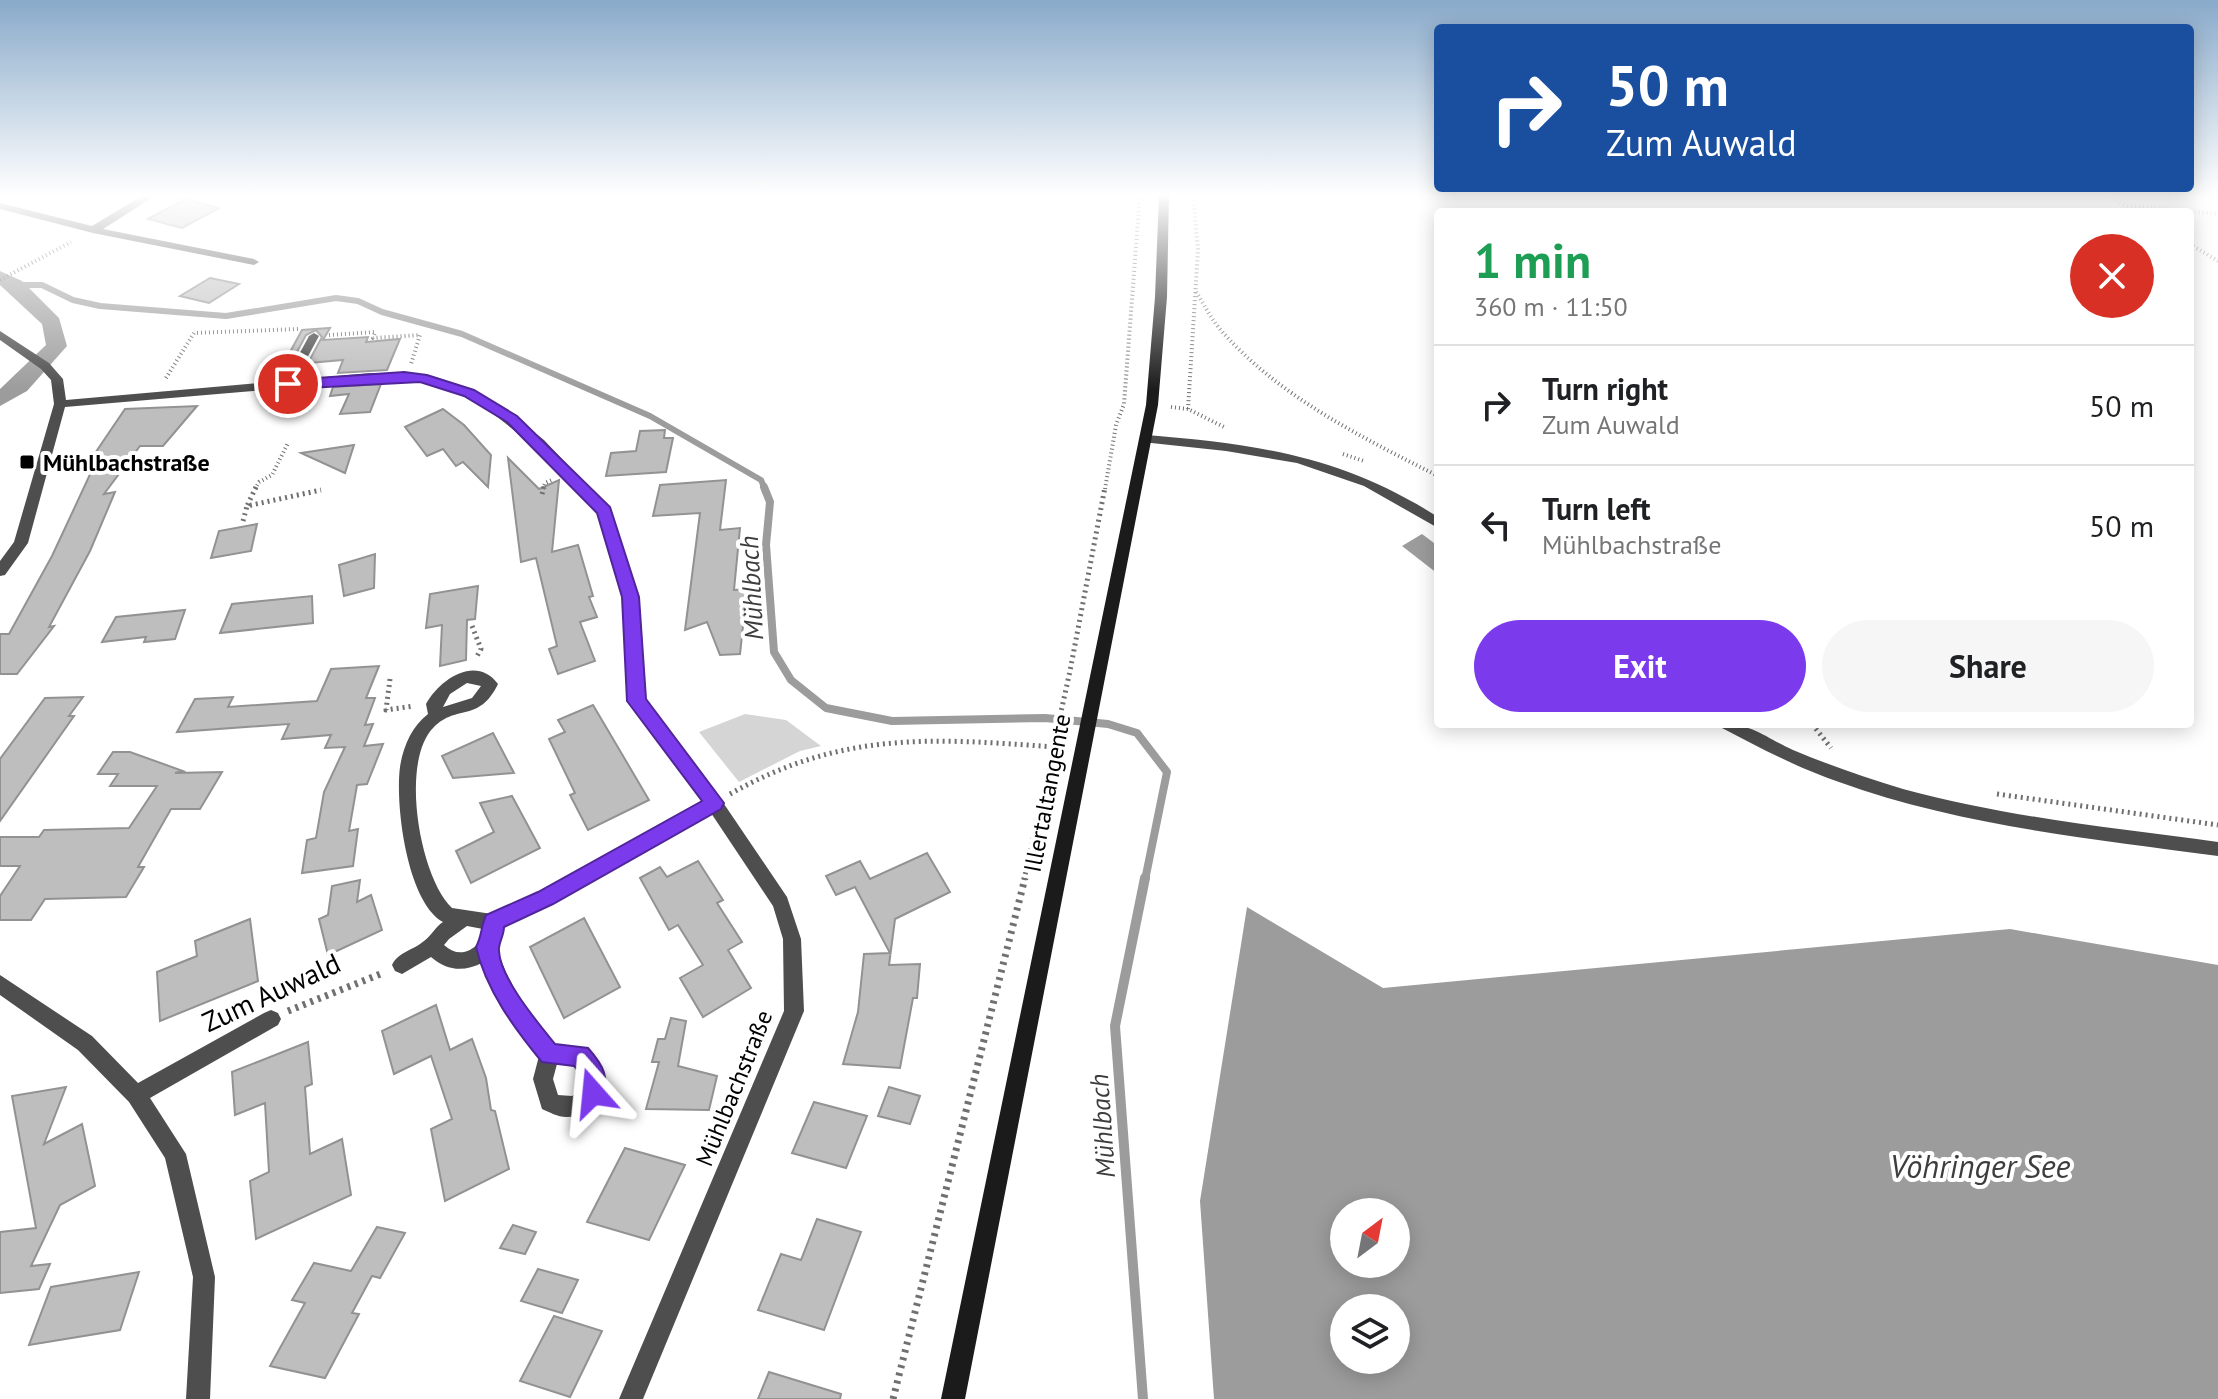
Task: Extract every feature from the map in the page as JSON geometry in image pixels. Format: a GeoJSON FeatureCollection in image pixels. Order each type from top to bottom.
{"type":"FeatureCollection","features":[{"type":"Feature","properties":{"kind":"street"},"geometry":{"type":"LineString","coordinates":[[240,259],[254,262]]}},
{"type":"Feature","properties":{"kind":"street","name":"Illertaltangente"},"geometry":{"type":"LineString","coordinates":[[953,1399],[1147,439],[1162,259]]}},
{"type":"Feature","properties":{"kind":"street"},"geometry":{"type":"LineString","coordinates":[[0,335],[57,379],[60,404],[21,543],[0,571]]}},
{"type":"Feature","properties":{"kind":"street","name":"Mühlbachstraße"},"geometry":{"type":"LineString","coordinates":[[60,404],[404,376],[447,385],[504,414],[539,443],[604,511],[630,597],[637,701],[714,803],[781,903],[792,939],[794,1011],[631,1399]]}},
{"type":"Feature","properties":{"kind":"street"},"geometry":{"type":"LineString","coordinates":[[1147,439],[1209,444],[1308,459],[1353,475],[1412,504],[1434,520]]}},
{"type":"Feature","properties":{"kind":"street"},"geometry":{"type":"LineString","coordinates":[[435,709],[461,711],[476,705],[486,695],[490,684],[482,677],[469,675],[452,684],[435,709],[424,727],[413,750],[408,775],[415,851],[434,903],[448,916],[493,922],[546,898],[714,803]]}},
{"type":"Feature","properties":{"kind":"street"},"geometry":{"type":"LineString","coordinates":[[1736,728],[1819,768],[1878,790],[1942,808],[1997,819],[2218,849]]}},
{"type":"Feature","properties":{"kind":"street"},"geometry":{"type":"LineString","coordinates":[[402,965],[433,946],[442,933],[464,918]]}},
{"type":"Feature","properties":{"kind":"street"},"geometry":{"type":"LineString","coordinates":[[433,946],[439,955],[454,962],[469,960],[487,947],[493,936],[493,922]]}},
{"type":"Feature","properties":{"kind":"street"},"geometry":{"type":"LineString","coordinates":[[487,947],[492,969],[526,1026],[550,1054]]}},
{"type":"Feature","properties":{"kind":"street"},"geometry":{"type":"LineString","coordinates":[[0,984],[85,1043],[136,1095],[175,1154],[204,1277],[198,1399]]}},
{"type":"Feature","properties":{"kind":"street","name":"Zum Auwald"},"geometry":{"type":"LineString","coordinates":[[136,1095],[271,1019]]}},
{"type":"Feature","properties":{"kind":"lane"},"geometry":{"type":"LineString","coordinates":[[288,384],[314,336]]}},
{"type":"Feature","properties":{"kind":"path"},"geometry":{"type":"LineString","coordinates":[[0,280],[40,259]]}},
{"type":"Feature","properties":{"kind":"path"},"geometry":{"type":"LineString","coordinates":[[893,1399],[971,1110],[1055,747],[1094,556],[1116,425],[1124,404],[1135,259]]}},
{"type":"Feature","properties":{"kind":"path"},"geometry":{"type":"LineString","coordinates":[[1188,409],[1198,259]]}},
{"type":"Feature","properties":{"kind":"path"},"geometry":{"type":"LineString","coordinates":[[1196,292],[1220,329],[1276,379],[1369,441],[1434,474]]}},
{"type":"Feature","properties":{"kind":"path"},"geometry":{"type":"LineString","coordinates":[[154,396],[194,333],[306,328],[314,336],[375,332],[373,338],[420,335],[404,376]]}},
{"type":"Feature","properties":{"kind":"path"},"geometry":{"type":"LineString","coordinates":[[243,521],[259,482],[272,475],[288,443]]}},
{"type":"Feature","properties":{"kind":"path"},"geometry":{"type":"LineString","coordinates":[[247,506],[321,490]]}},
{"type":"Feature","properties":{"kind":"path"},"geometry":{"type":"LineString","coordinates":[[469,675],[481,649],[472,626]]}},
{"type":"Feature","properties":{"kind":"path"},"geometry":{"type":"LineString","coordinates":[[390,679],[386,710],[435,709]]}},
{"type":"Feature","properties":{"kind":"path"},"geometry":{"type":"LineString","coordinates":[[1815,728],[1831,748]]}},
{"type":"Feature","properties":{"kind":"path"},"geometry":{"type":"LineString","coordinates":[[1816,742],[1843,753]]}},
{"type":"Feature","properties":{"kind":"path"},"geometry":{"type":"LineString","coordinates":[[714,803],[760,778],[830,750],[937,744],[1055,747]]}},
{"type":"Feature","properties":{"kind":"path"},"geometry":{"type":"LineString","coordinates":[[1984,791],[2218,825]]}},
{"type":"Feature","properties":{"kind":"path","name":"Zum Auwald"},"geometry":{"type":"LineString","coordinates":[[271,1019],[402,965]]}},
{"type":"Feature","properties":{"kind":"shaded area"},"geometry":{"type":"Polygon","coordinates":[[[745,714],[786,720],[821,746],[800,751],[739,782],[699,732],[745,714]]]}},
{"type":"Feature","properties":{"kind":"water"},"geometry":{"type":"Polygon","coordinates":[[[1422,534],[1434,543],[1434,571],[1402,546],[1422,534]]]}},
{"type":"Feature","properties":{"kind":"water","name":"Vöhringer See"},"geometry":{"type":"Polygon","coordinates":[[[1247,907],[1383,988],[2010,929],[2218,965],[2218,1399],[1214,1399],[1200,1201],[1247,907]]]}},
{"type":"Feature","properties":{"kind":"building"},"geometry":{"type":"Polygon","coordinates":[[[210,278],[239,284],[209,303],[180,296],[210,278]]]}},
{"type":"Feature","properties":{"kind":"building"},"geometry":{"type":"Polygon","coordinates":[[[330,328],[323,340],[368,337],[366,342],[400,339],[387,370],[338,373],[343,360],[308,363],[322,337],[316,330],[306,335],[290,365],[283,365],[302,330],[330,328]]]}},
{"type":"Feature","properties":{"kind":"building"},"geometry":{"type":"Polygon","coordinates":[[[381,384],[370,412],[340,414],[349,394],[330,396],[333,387],[381,384]]]}},
{"type":"Feature","properties":{"kind":"building"},"geometry":{"type":"Polygon","coordinates":[[[197,406],[163,446],[140,446],[104,494],[115,492],[90,551],[49,627],[54,626],[17,674],[0,674],[0,634],[9,634],[52,556],[93,468],[85,468],[125,409],[197,406]]]}},
{"type":"Feature","properties":{"kind":"building"},"geometry":{"type":"Polygon","coordinates":[[[443,409],[464,425],[491,455],[488,487],[463,462],[456,466],[443,449],[427,456],[405,427],[443,409]]]}},
{"type":"Feature","properties":{"kind":"building"},"geometry":{"type":"Polygon","coordinates":[[[665,430],[664,438],[673,438],[666,472],[606,476],[611,453],[636,451],[640,431],[665,430]]]}},
{"type":"Feature","properties":{"kind":"building"},"geometry":{"type":"Polygon","coordinates":[[[354,445],[345,473],[301,453],[354,445]]]}},
{"type":"Feature","properties":{"kind":"building"},"geometry":{"type":"Polygon","coordinates":[[[508,458],[539,489],[559,480],[552,552],[578,545],[593,596],[589,597],[597,617],[580,622],[595,661],[558,674],[549,649],[557,646],[536,558],[521,562],[508,458]]]}},
{"type":"Feature","properties":{"kind":"building"},"geometry":{"type":"Polygon","coordinates":[[[726,480],[720,530],[740,528],[734,590],[747,589],[740,654],[720,655],[707,622],[685,630],[700,513],[653,516],[660,485],[726,480]]]}},
{"type":"Feature","properties":{"kind":"building"},"geometry":{"type":"Polygon","coordinates":[[[257,524],[251,551],[211,558],[219,531],[257,524]]]}},
{"type":"Feature","properties":{"kind":"building"},"geometry":{"type":"Polygon","coordinates":[[[375,554],[374,588],[344,596],[339,565],[375,554]]]}},
{"type":"Feature","properties":{"kind":"building"},"geometry":{"type":"Polygon","coordinates":[[[478,586],[475,619],[467,620],[466,660],[440,666],[442,625],[426,628],[430,594],[478,586]]]}},
{"type":"Feature","properties":{"kind":"building"},"geometry":{"type":"Polygon","coordinates":[[[312,596],[313,623],[220,633],[232,604],[312,596]]]}},
{"type":"Feature","properties":{"kind":"building"},"geometry":{"type":"Polygon","coordinates":[[[185,610],[175,639],[144,642],[146,637],[102,642],[116,617],[185,610]]]}},
{"type":"Feature","properties":{"kind":"building"},"geometry":{"type":"Polygon","coordinates":[[[379,666],[366,698],[375,698],[365,725],[373,724],[364,746],[383,744],[367,784],[357,785],[349,831],[358,829],[353,866],[302,873],[307,840],[316,838],[324,792],[345,747],[325,748],[331,735],[282,739],[289,724],[177,732],[195,699],[233,697],[228,707],[317,701],[331,669],[379,666]]]}},
{"type":"Feature","properties":{"kind":"building"},"geometry":{"type":"Polygon","coordinates":[[[83,697],[69,716],[74,716],[0,821],[0,759],[45,698],[83,697]]]}},
{"type":"Feature","properties":{"kind":"building"},"geometry":{"type":"Polygon","coordinates":[[[593,705],[649,800],[588,830],[570,795],[575,793],[549,739],[565,732],[558,720],[593,705]]]}},
{"type":"Feature","properties":{"kind":"building"},"geometry":{"type":"Polygon","coordinates":[[[493,733],[514,773],[453,778],[442,756],[493,733]]]}},
{"type":"Feature","properties":{"kind":"building"},"geometry":{"type":"Polygon","coordinates":[[[113,752],[130,752],[183,771],[175,773],[222,772],[200,809],[171,809],[138,867],[144,867],[126,897],[45,899],[31,920],[0,920],[0,896],[20,866],[0,866],[0,837],[39,837],[44,830],[129,828],[157,786],[110,786],[118,774],[98,774],[113,752]]]}},
{"type":"Feature","properties":{"kind":"building"},"geometry":{"type":"Polygon","coordinates":[[[512,796],[540,848],[471,883],[456,851],[494,832],[480,803],[512,796]]]}},
{"type":"Feature","properties":{"kind":"building"},"geometry":{"type":"Polygon","coordinates":[[[927,853],[950,892],[895,919],[889,965],[920,964],[917,998],[913,998],[900,1068],[843,1064],[858,1012],[864,954],[890,953],[855,887],[836,895],[826,876],[860,861],[870,879],[927,853]]]}},
{"type":"Feature","properties":{"kind":"building"},"geometry":{"type":"Polygon","coordinates":[[[698,861],[723,900],[717,903],[742,942],[728,950],[751,988],[703,1017],[680,978],[703,965],[678,925],[669,930],[640,878],[660,867],[667,877],[698,861]]]}},
{"type":"Feature","properties":{"kind":"building"},"geometry":{"type":"Polygon","coordinates":[[[360,880],[357,902],[371,895],[382,930],[328,955],[319,919],[328,915],[332,886],[360,880]]]}},
{"type":"Feature","properties":{"kind":"building"},"geometry":{"type":"Polygon","coordinates":[[[584,918],[620,987],[564,1018],[530,947],[584,918]]]}},
{"type":"Feature","properties":{"kind":"building"},"geometry":{"type":"Polygon","coordinates":[[[250,919],[258,981],[160,1021],[157,972],[197,956],[195,941],[250,919]]]}},
{"type":"Feature","properties":{"kind":"building"},"geometry":{"type":"Polygon","coordinates":[[[436,1005],[450,1050],[472,1039],[486,1078],[491,1110],[495,1111],[509,1169],[445,1201],[431,1129],[452,1119],[431,1056],[394,1074],[382,1031],[436,1005]]]}},
{"type":"Feature","properties":{"kind":"building"},"geometry":{"type":"Polygon","coordinates":[[[671,1018],[686,1021],[678,1066],[717,1076],[709,1110],[646,1109],[659,1062],[652,1062],[658,1039],[665,1039],[671,1018]]]}},
{"type":"Feature","properties":{"kind":"building"},"geometry":{"type":"Polygon","coordinates":[[[308,1042],[312,1084],[305,1087],[310,1154],[342,1139],[351,1195],[256,1239],[250,1181],[269,1172],[265,1103],[235,1115],[232,1072],[308,1042]]]}},
{"type":"Feature","properties":{"kind":"building"},"geometry":{"type":"Polygon","coordinates":[[[66,1087],[44,1144],[82,1124],[95,1186],[60,1205],[31,1266],[50,1264],[39,1289],[0,1293],[0,1232],[36,1228],[12,1096],[66,1087]]]}},
{"type":"Feature","properties":{"kind":"building"},"geometry":{"type":"Polygon","coordinates":[[[889,1087],[920,1096],[910,1124],[878,1116],[889,1087]]]}},
{"type":"Feature","properties":{"kind":"building"},"geometry":{"type":"Polygon","coordinates":[[[814,1102],[867,1116],[846,1168],[792,1153],[814,1102]]]}},
{"type":"Feature","properties":{"kind":"building"},"geometry":{"type":"Polygon","coordinates":[[[625,1148],[685,1165],[649,1240],[587,1222],[625,1148]]]}},
{"type":"Feature","properties":{"kind":"building"},"geometry":{"type":"Polygon","coordinates":[[[817,1219],[861,1232],[824,1330],[758,1310],[781,1254],[801,1260],[817,1219]]]}},
{"type":"Feature","properties":{"kind":"building"},"geometry":{"type":"Polygon","coordinates":[[[513,1225],[536,1232],[525,1254],[500,1248],[513,1225]]]}},
{"type":"Feature","properties":{"kind":"building"},"geometry":{"type":"Polygon","coordinates":[[[377,1227],[405,1233],[380,1278],[372,1276],[352,1313],[359,1314],[325,1378],[270,1366],[305,1303],[292,1300],[314,1263],[351,1271],[377,1227]]]}},
{"type":"Feature","properties":{"kind":"building"},"geometry":{"type":"Polygon","coordinates":[[[538,1269],[578,1280],[562,1313],[521,1301],[538,1269]]]}},
{"type":"Feature","properties":{"kind":"building"},"geometry":{"type":"Polygon","coordinates":[[[139,1272],[120,1330],[29,1345],[51,1287],[139,1272]]]}},
{"type":"Feature","properties":{"kind":"building"},"geometry":{"type":"Polygon","coordinates":[[[554,1316],[602,1331],[570,1397],[520,1381],[554,1316]]]}},
{"type":"Feature","properties":{"kind":"building"},"geometry":{"type":"Polygon","coordinates":[[[769,1372],[841,1394],[840,1399],[758,1399],[769,1372]]]}},
{"type":"Feature","properties":{"kind":"waterway"},"geometry":{"type":"LineString","coordinates":[[0,277],[15,285],[52,322],[57,346],[19,386],[0,399]]}},
{"type":"Feature","properties":{"kind":"waterway","name":"Mühlbach"},"geometry":{"type":"LineString","coordinates":[[15,285],[42,285],[73,300],[100,306],[226,316],[336,298],[358,301],[382,312],[462,334],[650,416],[761,480],[765,489]]}},
{"type":"Feature","properties":{"kind":"waterway","name":"Mühlbach"},"geometry":{"type":"LineString","coordinates":[[764,487],[770,502],[766,545],[774,652],[791,680],[826,708],[892,721],[1045,718],[1108,724],[1137,733],[1167,772],[1145,880]]}},
{"type":"Feature","properties":{"kind":"waterway","name":"Mühlbach"},"geometry":{"type":"LineString","coordinates":[[1143,1399],[1115,1026],[1145,878]]}},
{"type":"Feature","properties":{"kind":"place","name":"Mühlbachstraße"},"geometry":{"type":"Point","coordinates":[27,462]}},
{"type":"Feature","properties":{"kind":"route"},"geometry":{"type":"LineString","coordinates":[[288,384],[404,376],[422,378],[469,393],[512,419],[604,511],[630,597],[637,701],[714,803],[546,898],[493,922],[493,936],[487,947],[492,969],[526,1026],[550,1054],[580,1055],[594,1072],[593,1093]]}}]}
